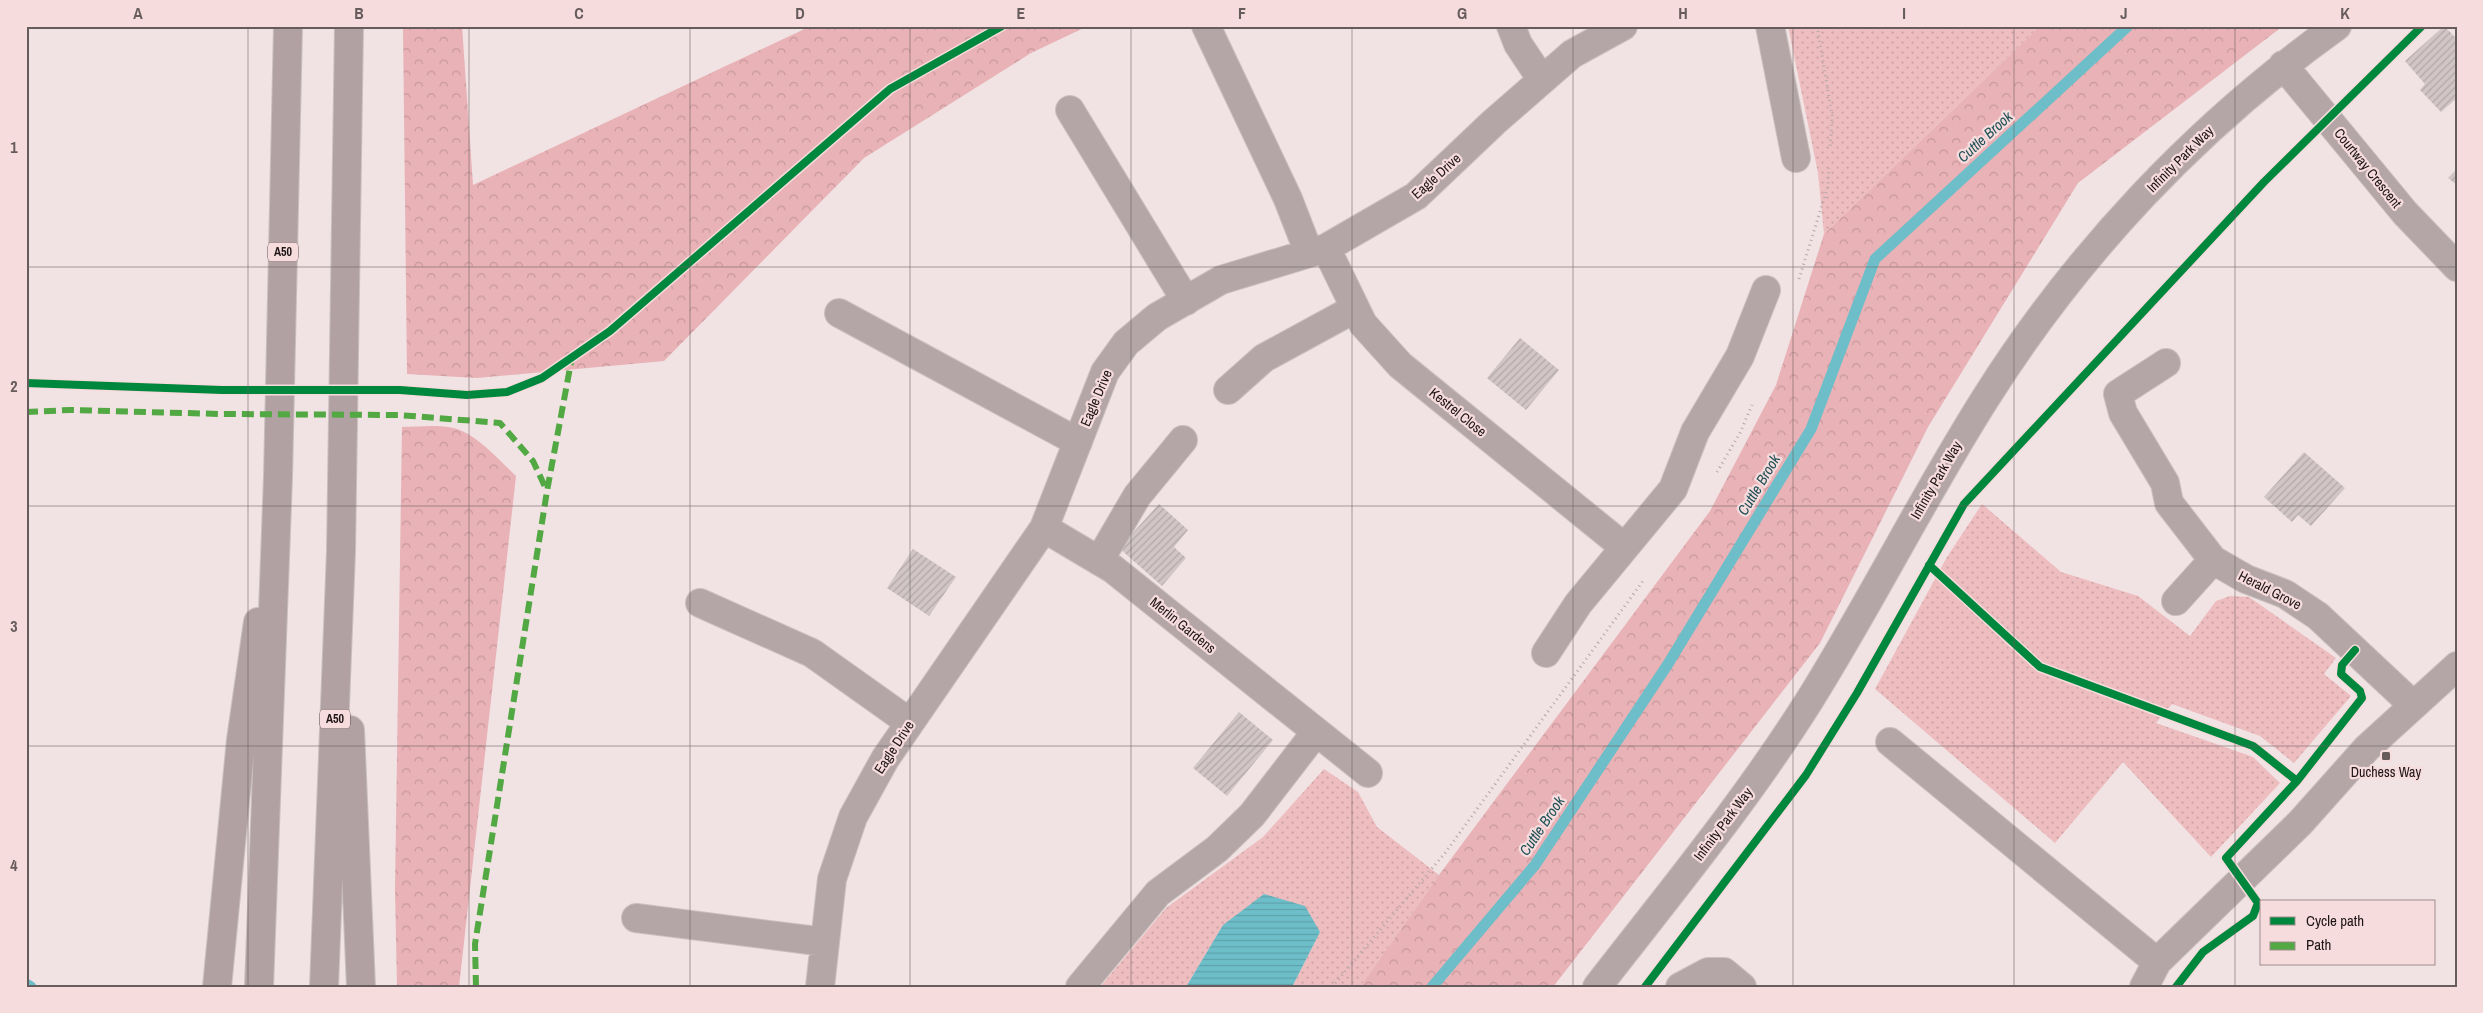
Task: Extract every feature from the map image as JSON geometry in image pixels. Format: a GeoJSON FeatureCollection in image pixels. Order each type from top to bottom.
{"type":"FeatureCollection","features":[{"type":"Feature","properties":{"kind":"highway","name":"A50"},"geometry":{"type":"LineString","coordinates":[[259,987],[278,477],[288,26]]}},
{"type":"Feature","properties":{"kind":"highway","name":"A50"},"geometry":{"type":"LineString","coordinates":[[324,987],[341,551],[349,26]]}},
{"type":"Feature","properties":{"kind":"highway"},"geometry":{"type":"LineString","coordinates":[[217,987],[241,740],[278,477]]}},
{"type":"Feature","properties":{"kind":"highway"},"geometry":{"type":"LineString","coordinates":[[341,551],[359,888],[361,987]]}},
{"type":"Feature","properties":{"kind":"street","name":"Kestrel Close"},"geometry":{"type":"LineString","coordinates":[[1206,26],[1288,199],[1317,251],[1363,324],[1400,365],[1624,547]]}},
{"type":"Feature","properties":{"kind":"street"},"geometry":{"type":"LineString","coordinates":[[1510,26],[1518,44],[1542,80]]}},
{"type":"Feature","properties":{"kind":"street","name":"Eagle Drive"},"geometry":{"type":"LineString","coordinates":[[820,987],[832,879],[853,817],[885,759],[909,722],[1044,528],[1105,372],[1126,343],[1157,317],[1220,280],[1317,251],[1416,196],[1494,122],[1572,54],[1623,26]]}},
{"type":"Feature","properties":{"kind":"street"},"geometry":{"type":"LineString","coordinates":[[1770,26],[1796,158]]}},
{"type":"Feature","properties":{"kind":"street","name":"Infinity Park Way"},"geometry":{"type":"LineString","coordinates":[[1597,987],[1769,762],[1810,699],[1937,477],[1987,395],[2075,271],[2159,180],[2217,122],[2283,65],[2337,26]]}},
{"type":"Feature","properties":{"kind":"street","name":"Courtway Crescent"},"geometry":{"type":"LineString","coordinates":[[2283,65],[2405,214],[2457,267]]}},
{"type":"Feature","properties":{"kind":"street"},"geometry":{"type":"LineString","coordinates":[[1070,110],[1186,301]]}},
{"type":"Feature","properties":{"kind":"street"},"geometry":{"type":"LineString","coordinates":[[1546,653],[1578,604],[1672,489],[1695,432],[1740,356],[1766,290]]}},
{"type":"Feature","properties":{"kind":"street"},"geometry":{"type":"LineString","coordinates":[[1228,390],[1264,358],[1354,309]]}},
{"type":"Feature","properties":{"kind":"street"},"geometry":{"type":"LineString","coordinates":[[839,314],[1078,442]]}},
{"type":"Feature","properties":{"kind":"street","name":"Herald Grove"},"geometry":{"type":"LineString","coordinates":[[2166,362],[2118,394],[2123,413],[2165,483],[2169,503],[2214,560],[2246,578],[2284,594],[2318,616],[2412,704]]}},
{"type":"Feature","properties":{"kind":"street"},"geometry":{"type":"LineString","coordinates":[[1099,561],[1137,496],[1183,440]]}},
{"type":"Feature","properties":{"kind":"street","name":"Merlin Gardens"},"geometry":{"type":"LineString","coordinates":[[1044,528],[1113,569],[1368,773]]}},
{"type":"Feature","properties":{"kind":"street"},"geometry":{"type":"LineString","coordinates":[[2176,601],[2214,560]]}},
{"type":"Feature","properties":{"kind":"street"},"geometry":{"type":"LineString","coordinates":[[700,603],[812,653],[909,722]]}},
{"type":"Feature","properties":{"kind":"street"},"geometry":{"type":"LineString","coordinates":[[2144,987],[2157,962],[2300,823],[2367,748],[2412,704],[2457,666]]}},
{"type":"Feature","properties":{"kind":"street"},"geometry":{"type":"LineString","coordinates":[[1080,987],[1158,893],[1217,849],[1252,814],[1316,732]]}},
{"type":"Feature","properties":{"kind":"street"},"geometry":{"type":"LineString","coordinates":[[1890,742],[2157,962]]}},
{"type":"Feature","properties":{"kind":"street"},"geometry":{"type":"LineString","coordinates":[[636,918],[825,942]]}},
{"type":"Feature","properties":{"kind":"street"},"geometry":{"type":"LineString","coordinates":[[1680,987],[1708,972],[1724,972],[1742,987]]}},
{"type":"Feature","properties":{"kind":"shaded area"},"geometry":{"type":"Polygon","coordinates":[[[1788,26],[2040,26],[1824,234],[1818,173],[1788,26]]]}},
{"type":"Feature","properties":{"kind":"shaded area"},"geometry":{"type":"Polygon","coordinates":[[[1982,504],[2061,572],[2138,596],[2190,636],[2216,601],[2230,596],[2249,597],[2336,658],[2324,674],[2351,696],[2294,763],[2260,736],[2172,704],[2156,723],[2253,757],[2280,783],[2211,857],[2123,762],[2055,843],[1875,689],[1947,557],[1982,504]]]}},
{"type":"Feature","properties":{"kind":"shaded area"},"geometry":{"type":"Polygon","coordinates":[[[1324,769],[1358,792],[1377,827],[1439,875],[1360,987],[1292,987],[1320,932],[1223,925],[1186,987],[1100,987],[1166,908],[1263,837],[1324,769]]]}},
{"type":"Feature","properties":{"kind":"green space"},"geometry":{"type":"Polygon","coordinates":[[[403,26],[462,26],[473,185],[811,26],[1088,26],[1031,53],[864,158],[664,361],[477,378],[407,374],[403,26]]]}},
{"type":"Feature","properties":{"kind":"green space"},"geometry":{"type":"Polygon","coordinates":[[[2040,26],[2283,26],[2078,183],[1928,427],[1820,643],[1553,987],[1360,987],[1439,875],[1710,511],[1776,385],[1824,234],[2040,26]]]}},
{"type":"Feature","properties":{"kind":"green space"},"geometry":{"type":"Polygon","coordinates":[[[440,426],[462,431],[484,445],[516,476],[459,987],[397,987],[395,889],[402,427],[440,426]]]}},
{"type":"Feature","properties":{"kind":"water"},"geometry":{"type":"Polygon","coordinates":[[[1264,894],[1305,906],[1320,932],[1292,987],[1186,987],[1223,925],[1264,894]]]}},
{"type":"Feature","properties":{"kind":"building"},"geometry":{"type":"Polygon","coordinates":[[[2444,26],[2457,39],[2457,98],[2441,112],[2420,90],[2425,84],[2405,61],[2444,26]]]}},
{"type":"Feature","properties":{"kind":"building"},"geometry":{"type":"Polygon","coordinates":[[[2457,169],[2457,185],[2448,178],[2457,169]]]}},
{"type":"Feature","properties":{"kind":"building"},"geometry":{"type":"Polygon","coordinates":[[[1520,338],[1559,370],[1526,410],[1487,378],[1520,338]]]}},
{"type":"Feature","properties":{"kind":"building"},"geometry":{"type":"Polygon","coordinates":[[[2304,452],[2345,488],[2311,526],[2298,515],[2292,522],[2264,497],[2304,452]]]}},
{"type":"Feature","properties":{"kind":"building"},"geometry":{"type":"Polygon","coordinates":[[[1159,504],[1188,530],[1174,547],[1186,558],[1162,586],[1119,548],[1159,504]]]}},
{"type":"Feature","properties":{"kind":"building"},"geometry":{"type":"Polygon","coordinates":[[[913,549],[956,577],[929,616],[887,588],[913,549]]]}},
{"type":"Feature","properties":{"kind":"building"},"geometry":{"type":"Polygon","coordinates":[[[1239,712],[1273,740],[1227,796],[1193,768],[1239,712]]]}},
{"type":"Feature","properties":{"kind":"waterway","name":"Cuttle Brook"},"geometry":{"type":"LineString","coordinates":[[1432,987],[1535,865],[1668,664],[1811,429],[1875,259],[2128,26]]}},
{"type":"Feature","properties":{"kind":"waterway","name":"Cuttle Brook"},"geometry":{"type":"LineString","coordinates":[[26,984],[31,987]]}},
{"type":"Feature","properties":{"kind":"marked path"},"geometry":{"type":"LineString","coordinates":[[476,987],[475,944],[547,491],[572,357]]}},
{"type":"Feature","properties":{"kind":"marked path"},"geometry":{"type":"LineString","coordinates":[[26,412],[70,410],[221,414],[399,415],[500,423],[533,461],[547,491]]}},
{"type":"Feature","properties":{"kind":"cycle path"},"geometry":{"type":"LineString","coordinates":[[26,383],[222,390],[400,390],[467,395],[507,392],[542,378],[610,331],[890,89],[1002,26]]}},
{"type":"Feature","properties":{"kind":"cycle path"},"geometry":{"type":"LineString","coordinates":[[1645,987],[1806,775],[1857,693],[1964,504],[2264,182],[2422,26]]}},
{"type":"Feature","properties":{"kind":"cycle path"},"geometry":{"type":"LineString","coordinates":[[1929,565],[2040,667],[2253,746],[2297,781]]}},
{"type":"Feature","properties":{"kind":"cycle path"},"geometry":{"type":"LineString","coordinates":[[2176,987],[2203,952],[2253,916],[2258,903],[2226,858],[2297,781],[2362,698],[2360,691],[2341,674],[2342,665],[2355,650]]}},
{"type":"Feature","properties":{"kind":"place","name":"Duchess Way"},"geometry":{"type":"Point","coordinates":[2386,756]}}]}
